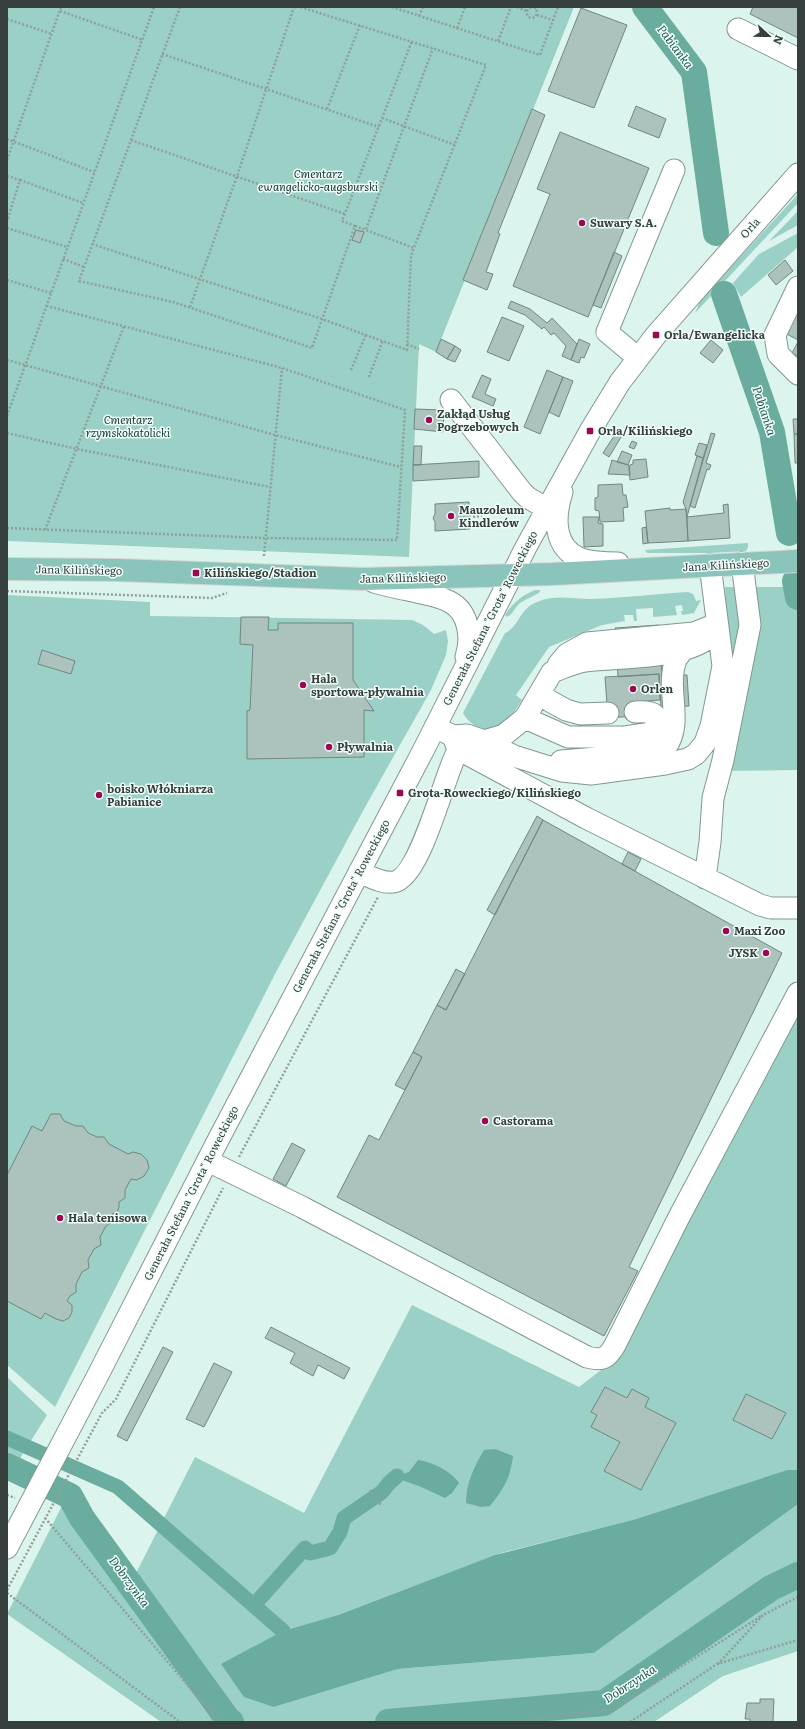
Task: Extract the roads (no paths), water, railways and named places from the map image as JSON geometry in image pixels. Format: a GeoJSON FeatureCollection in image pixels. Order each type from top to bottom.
{"type":"FeatureCollection","features":[{"type":"Feature","properties":{"kind":"main road","name":"Jana Kilińskiego"},"geometry":{"type":"LineString","coordinates":[[7,569],[118,570],[363,580],[512,575],[790,561]]}},
{"type":"Feature","properties":{"kind":"street"},"geometry":{"type":"LineString","coordinates":[[738,29],[798,60]]}},
{"type":"Feature","properties":{"kind":"street"},"geometry":{"type":"LineString","coordinates":[[638,358],[606,332],[674,170]]}},
{"type":"Feature","properties":{"kind":"street","name":"Orla"},"geometry":{"type":"LineString","coordinates":[[702,282],[798,174]]}},
{"type":"Feature","properties":{"kind":"street","name":"Generała Stefana \"Grota\" Roweckiego"},"geometry":{"type":"LineString","coordinates":[[7,1548],[359,872],[448,738],[457,684],[512,575],[574,459],[620,382],[670,317],[702,282]]}},
{"type":"Feature","properties":{"kind":"street"},"geometry":{"type":"LineString","coordinates":[[798,287],[775,335],[778,354],[798,374]]}},
{"type":"Feature","properties":{"kind":"street"},"geometry":{"type":"LineString","coordinates":[[451,400],[522,492],[527,497],[547,509]]}},
{"type":"Feature","properties":{"kind":"street"},"geometry":{"type":"LineString","coordinates":[[448,738],[467,735],[484,741],[514,756],[562,771],[591,774],[665,764],[688,759],[696,754],[705,743],[711,726],[724,666],[716,621],[700,566],[594,562],[582,559],[572,554],[560,541],[557,526],[560,500],[574,459]]}},
{"type":"Feature","properties":{"kind":"street"},"geometry":{"type":"LineString","coordinates":[[705,878],[710,842],[713,798],[723,760],[750,625],[742,563]]}},
{"type":"Feature","properties":{"kind":"street"},"geometry":{"type":"LineString","coordinates":[[363,580],[432,595],[456,606],[466,623],[469,638],[467,655],[457,684]]}},
{"type":"Feature","properties":{"kind":"street"},"geometry":{"type":"LineString","coordinates":[[552,672],[582,662],[672,654],[708,639],[714,633],[716,621]]}},
{"type":"Feature","properties":{"kind":"street"},"geometry":{"type":"LineString","coordinates":[[484,741],[504,735],[525,718],[552,672],[567,654],[587,643],[694,633],[707,628],[716,621]]}},
{"type":"Feature","properties":{"kind":"street"},"geometry":{"type":"LineString","coordinates":[[514,756],[555,761],[609,758],[666,747],[672,738],[674,728],[673,680],[676,660],[690,647]]}},
{"type":"Feature","properties":{"kind":"street"},"geometry":{"type":"LineString","coordinates":[[665,764],[675,753],[685,731],[685,662],[690,647]]}},
{"type":"Feature","properties":{"kind":"street"},"geometry":{"type":"LineString","coordinates":[[539,695],[566,710],[580,714],[608,713]]}},
{"type":"Feature","properties":{"kind":"street"},"geometry":{"type":"LineString","coordinates":[[525,718],[568,736],[625,737],[652,732],[657,725],[658,720],[654,714],[649,711],[635,712]]}},
{"type":"Feature","properties":{"kind":"street"},"geometry":{"type":"LineString","coordinates":[[448,738],[469,754],[586,818],[760,905],[798,919]]}},
{"type":"Feature","properties":{"kind":"street"},"geometry":{"type":"LineString","coordinates":[[359,872],[386,882],[399,880],[410,869],[431,823],[454,757],[448,738]]}},
{"type":"Feature","properties":{"kind":"street"},"geometry":{"type":"LineString","coordinates":[[771,908],[798,908]]}},
{"type":"Feature","properties":{"kind":"street"},"geometry":{"type":"LineString","coordinates":[[208,1161],[231,1171],[587,1357],[596,1360],[604,1358],[610,1353],[615,1345],[679,1218],[798,993]]}},
{"type":"Feature","properties":{"kind":"waterway","name":"Pabianka"},"geometry":{"type":"LineString","coordinates":[[645,7],[694,72],[716,233]]}},
{"type":"Feature","properties":{"kind":"waterway","name":"Pabianka"},"geometry":{"type":"LineString","coordinates":[[724,294],[772,432],[789,533]]}},
{"type":"Feature","properties":{"kind":"waterway","name":"Pabianka"},"geometry":{"type":"LineString","coordinates":[[795,581],[798,597]]}},
{"type":"Feature","properties":{"kind":"waterway"},"geometry":{"type":"LineString","coordinates":[[7,1438],[118,1487],[283,1631]]}},
{"type":"Feature","properties":{"kind":"waterway","name":"Dobrzynka"},"geometry":{"type":"LineString","coordinates":[[7,1466],[70,1496],[82,1518],[231,1722]]}},
{"type":"Feature","properties":{"kind":"waterway"},"geometry":{"type":"LineString","coordinates":[[254,1605],[305,1548],[310,1553],[330,1548],[340,1532],[344,1518],[382,1492],[397,1476]]}},
{"type":"Feature","properties":{"kind":"waterway","name":"Dobrzynka"},"geometry":{"type":"LineString","coordinates":[[388,1722],[604,1703],[771,1588],[798,1575]]}},
{"type":"Feature","properties":{"kind":"place","name":"Suwary S.A."},"geometry":{"type":"Point","coordinates":[582,223]}},
{"type":"Feature","properties":{"kind":"place","name":"Orla/Ewangelicka"},"geometry":{"type":"Point","coordinates":[656,335]}},
{"type":"Feature","properties":{"kind":"place","name":"Zakłąd Usług Pogrzebowych"},"geometry":{"type":"Point","coordinates":[429,420]}},
{"type":"Feature","properties":{"kind":"place","name":"Orla/Kilińskiego"},"geometry":{"type":"Point","coordinates":[590,431]}},
{"type":"Feature","properties":{"kind":"place","name":"Mauzoleum Kindlerów"},"geometry":{"type":"Point","coordinates":[451,516]}},
{"type":"Feature","properties":{"kind":"place","name":"Kilińskiego/Stadion"},"geometry":{"type":"Point","coordinates":[196,573]}},
{"type":"Feature","properties":{"kind":"place","name":"Hala sportowa-pływalnia"},"geometry":{"type":"Point","coordinates":[303,685]}},
{"type":"Feature","properties":{"kind":"place","name":"Orlen"},"geometry":{"type":"Point","coordinates":[633,689]}},
{"type":"Feature","properties":{"kind":"place","name":"Pływalnia"},"geometry":{"type":"Point","coordinates":[329,747]}},
{"type":"Feature","properties":{"kind":"place","name":"Grota-Roweckiego/Kilińskiego"},"geometry":{"type":"Point","coordinates":[400,793]}},
{"type":"Feature","properties":{"kind":"place","name":"boisko Włókniarza Pabianice"},"geometry":{"type":"Point","coordinates":[99,795]}},
{"type":"Feature","properties":{"kind":"place","name":"Maxi Zoo"},"geometry":{"type":"Point","coordinates":[726,931]}},
{"type":"Feature","properties":{"kind":"place","name":"JYSK"},"geometry":{"type":"Point","coordinates":[766,953]}},
{"type":"Feature","properties":{"kind":"place","name":"Castorama"},"geometry":{"type":"Point","coordinates":[485,1121]}},
{"type":"Feature","properties":{"kind":"place","name":"Hala tenisowa"},"geometry":{"type":"Point","coordinates":[60,1218]}},
{"type":"Feature","properties":{"kind":"park label","name":"Cmentarz ewangelicko-augsburski"},"geometry":{"type":"Point","coordinates":[318,180]}},
{"type":"Feature","properties":{"kind":"park label","name":"Cmentarz rzymskokatolicki"},"geometry":{"type":"Point","coordinates":[128,426]}}]}
